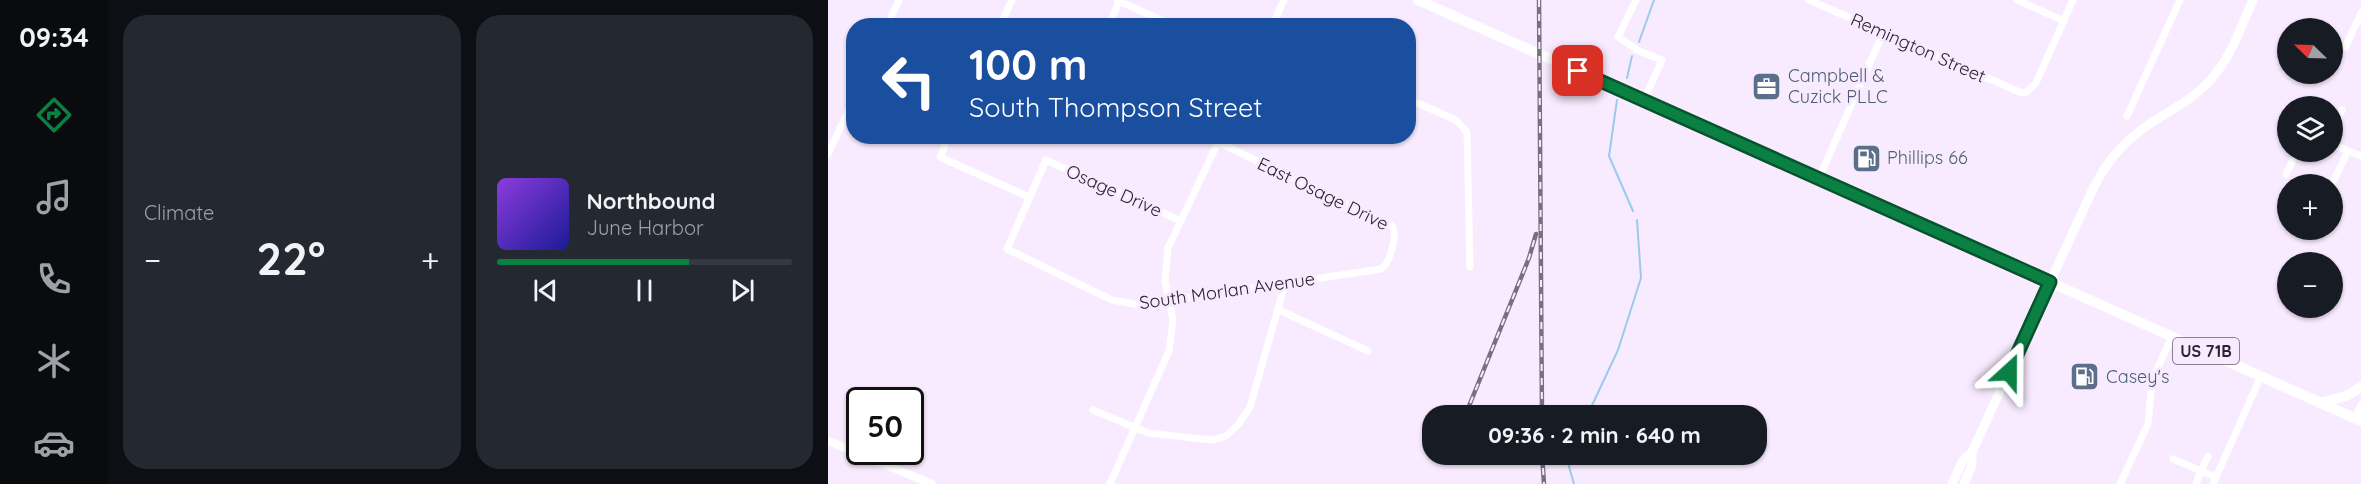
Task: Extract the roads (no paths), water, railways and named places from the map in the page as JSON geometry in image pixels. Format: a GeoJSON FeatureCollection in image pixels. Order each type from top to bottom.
{"type":"FeatureCollection","features":[{"type":"Feature","properties":{"kind":"highway","name":"US 71B"},"geometry":{"type":"LineString","coordinates":[[1418,0],[2358,420]]}},
{"type":"Feature","properties":{"kind":"highway"},"geometry":{"type":"LineString","coordinates":[[2320,403],[2346,396],[2361,387]]}},
{"type":"Feature","properties":{"kind":"main road"},"geometry":{"type":"LineString","coordinates":[[1952,484],[1963,460],[1972,452],[2106,165],[2123,145],[2192,97],[2212,79],[2236,42],[2253,0]]}},
{"type":"Feature","properties":{"kind":"main road"},"geometry":{"type":"LineString","coordinates":[[1964,484],[1972,465],[1972,452]]}},
{"type":"Feature","properties":{"kind":"street"},"geometry":{"type":"LineString","coordinates":[[891,18],[899,0]]}},
{"type":"Feature","properties":{"kind":"street"},"geometry":{"type":"LineString","coordinates":[[1004,18],[1012,0]]}},
{"type":"Feature","properties":{"kind":"street"},"geometry":{"type":"LineString","coordinates":[[1276,18],[1284,0]]}},
{"type":"Feature","properties":{"kind":"street"},"geometry":{"type":"LineString","coordinates":[[1636,0],[1618,37],[1639,51],[1662,60],[1644,100]]}},
{"type":"Feature","properties":{"kind":"street","name":"Remington Street"},"geometry":{"type":"LineString","coordinates":[[1809,0],[2015,92],[2027,92],[2036,83],[2064,21]]}},
{"type":"Feature","properties":{"kind":"street"},"geometry":{"type":"LineString","coordinates":[[2017,0],[2064,21],[2073,0]]}},
{"type":"Feature","properties":{"kind":"street"},"geometry":{"type":"LineString","coordinates":[[2127,116],[2180,0]]}},
{"type":"Feature","properties":{"kind":"street"},"geometry":{"type":"LineString","coordinates":[[1112,18],[1118,1],[1156,18]]}},
{"type":"Feature","properties":{"kind":"street"},"geometry":{"type":"LineString","coordinates":[[2345,48],[2361,13]]}},
{"type":"Feature","properties":{"kind":"street"},"geometry":{"type":"LineString","coordinates":[[2353,31],[2361,35]]}},
{"type":"Feature","properties":{"kind":"street"},"geometry":{"type":"LineString","coordinates":[[1819,178],[1883,33]]}},
{"type":"Feature","properties":{"kind":"street"},"geometry":{"type":"LineString","coordinates":[[1416,102],[1456,120],[1467,132],[1470,267]]}},
{"type":"Feature","properties":{"kind":"street"},"geometry":{"type":"LineString","coordinates":[[828,154],[846,116]]}},
{"type":"Feature","properties":{"kind":"street"},"geometry":{"type":"LineString","coordinates":[[946,144],[940,157],[1029,197]]}},
{"type":"Feature","properties":{"kind":"street"},"geometry":{"type":"LineString","coordinates":[[1110,484],[1169,351],[1173,320],[1165,264],[1168,248],[1216,144]]}},
{"type":"Feature","properties":{"kind":"street","name":"East Osage Drive"},"geometry":{"type":"LineString","coordinates":[[1231,144],[1395,229],[1386,267]]}},
{"type":"Feature","properties":{"kind":"street"},"geometry":{"type":"LineString","coordinates":[[2343,149],[2361,156]]}},
{"type":"Feature","properties":{"kind":"street"},"geometry":{"type":"LineString","coordinates":[[2337,174],[2348,151]]}},
{"type":"Feature","properties":{"kind":"street","name":"Osage Drive"},"geometry":{"type":"LineString","coordinates":[[1029,197],[1046,160],[1181,221]]}},
{"type":"Feature","properties":{"kind":"street"},"geometry":{"type":"LineString","coordinates":[[2286,174],[2292,162]]}},
{"type":"Feature","properties":{"kind":"street","name":"South Morlan Avenue"},"geometry":{"type":"LineString","coordinates":[[1029,197],[1007,249],[1112,300],[1141,305],[1386,267]]}},
{"type":"Feature","properties":{"kind":"street"},"geometry":{"type":"LineString","coordinates":[[1093,410],[1148,434],[1212,440],[1226,436],[1239,426],[1250,407],[1285,284]]}},
{"type":"Feature","properties":{"kind":"street"},"geometry":{"type":"LineString","coordinates":[[1279,310],[1368,351]]}},
{"type":"Feature","properties":{"kind":"street"},"geometry":{"type":"LineString","coordinates":[[2120,484],[2148,424],[2152,381],[2172,336]]}},
{"type":"Feature","properties":{"kind":"street"},"geometry":{"type":"LineString","coordinates":[[2173,459],[2201,471],[2214,481],[2261,376]]}},
{"type":"Feature","properties":{"kind":"street"},"geometry":{"type":"LineString","coordinates":[[2358,420],[2361,405]]}},
{"type":"Feature","properties":{"kind":"street"},"geometry":{"type":"LineString","coordinates":[[828,441],[932,484]]}},
{"type":"Feature","properties":{"kind":"street"},"geometry":{"type":"LineString","coordinates":[[2196,484],[2208,456]]}},
{"type":"Feature","properties":{"kind":"waterway"},"geometry":{"type":"LineString","coordinates":[[1639,42],[1654,0]]}},
{"type":"Feature","properties":{"kind":"waterway"},"geometry":{"type":"LineString","coordinates":[[1627,78],[1632,56]]}},
{"type":"Feature","properties":{"kind":"waterway"},"geometry":{"type":"LineString","coordinates":[[1617,100],[1609,156],[1633,211]]}},
{"type":"Feature","properties":{"kind":"waterway"},"geometry":{"type":"LineString","coordinates":[[1592,405],[1618,350],[1641,278],[1637,220]]}},
{"type":"Feature","properties":{"kind":"waterway"},"geometry":{"type":"LineString","coordinates":[[1569,465],[1574,484]]}},
{"type":"Feature","properties":{"kind":"railway"},"geometry":{"type":"LineString","coordinates":[[1539,0],[1542,405]]}},
{"type":"Feature","properties":{"kind":"railway"},"geometry":{"type":"LineString","coordinates":[[1469,405],[1529,258],[1536,234]]}},
{"type":"Feature","properties":{"kind":"railway"},"geometry":{"type":"LineString","coordinates":[[1543,465],[1544,484]]}},
{"type":"Feature","properties":{"kind":"place","name":"Campbell & Cuzick PLLC"},"geometry":{"type":"Point","coordinates":[1767,86]}},
{"type":"Feature","properties":{"kind":"place","name":"Phillips 66"},"geometry":{"type":"Point","coordinates":[1866,158]}},
{"type":"Feature","properties":{"kind":"place","name":"Casey's"},"geometry":{"type":"Point","coordinates":[2085,377]}}]}
